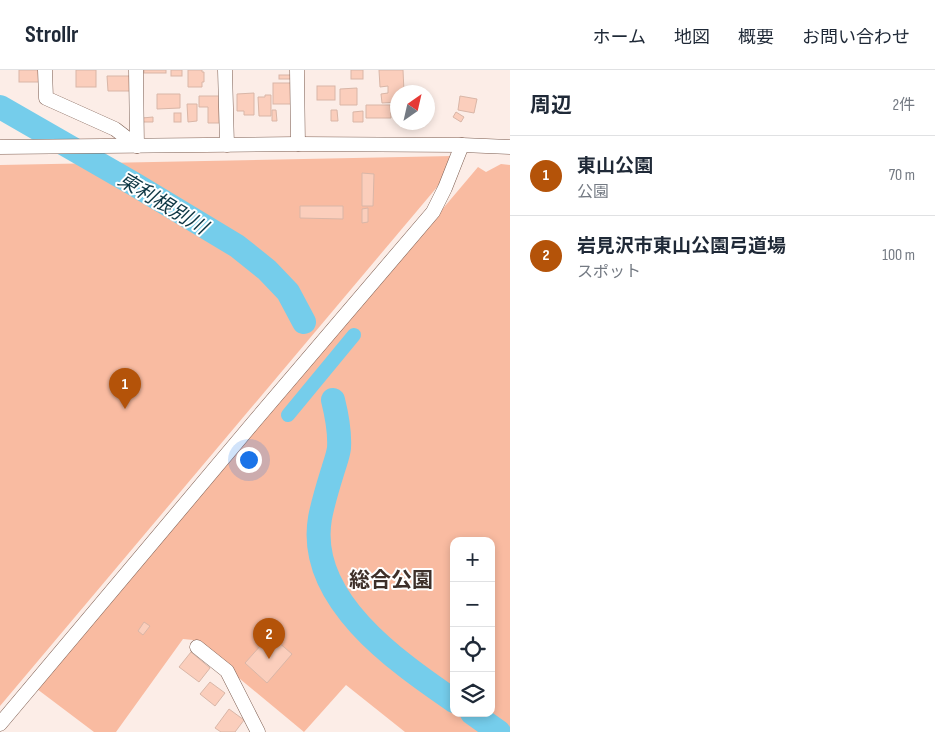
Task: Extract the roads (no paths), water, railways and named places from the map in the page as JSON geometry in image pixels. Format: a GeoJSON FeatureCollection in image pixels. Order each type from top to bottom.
{"type":"FeatureCollection","features":[{"type":"Feature","properties":{"kind":"street"},"geometry":{"type":"LineString","coordinates":[[45,70],[46,98],[115,129],[137,146]]}},
{"type":"Feature","properties":{"kind":"street"},"geometry":{"type":"LineString","coordinates":[[136,70],[137,146]]}},
{"type":"Feature","properties":{"kind":"street"},"geometry":{"type":"LineString","coordinates":[[225,70],[226,145]]}},
{"type":"Feature","properties":{"kind":"street"},"geometry":{"type":"LineString","coordinates":[[297,70],[298,144]]}},
{"type":"Feature","properties":{"kind":"street"},"geometry":{"type":"LineString","coordinates":[[6,147],[298,144],[462,145],[510,148]]}},
{"type":"Feature","properties":{"kind":"street"},"geometry":{"type":"LineString","coordinates":[[0,724],[246,430],[433,212],[462,145]]}},
{"type":"Feature","properties":{"kind":"street"},"geometry":{"type":"LineString","coordinates":[[197,647],[227,671],[258,732]]}},
{"type":"Feature","properties":{"kind":"waterway","name":"東利根別川"},"geometry":{"type":"LineString","coordinates":[[0,107],[237,246],[267,270],[288,292],[304,322]]}},
{"type":"Feature","properties":{"kind":"waterway","name":"東利根別川"},"geometry":{"type":"LineString","coordinates":[[288,415],[354,335]]}},
{"type":"Feature","properties":{"kind":"waterway","name":"東利根別川"},"geometry":{"type":"LineString","coordinates":[[333,400],[338,424],[339,448],[320,518],[319,547],[327,575],[341,601],[360,625],[382,647],[450,698]]}},
{"type":"Feature","properties":{"kind":"waterway","name":"東利根別川"},"geometry":{"type":"LineString","coordinates":[[478,717],[499,732]]}},
{"type":"Feature","properties":{"kind":"place","name":"東山公園"},"geometry":{"type":"Point","coordinates":[125,409]}},
{"type":"Feature","properties":{"kind":"place","name":"岩見沢市東山公園弓道場"},"geometry":{"type":"Point","coordinates":[269,659]}},
{"type":"Feature","properties":{"kind":"district","name":"総合公園"},"geometry":{"type":"Point","coordinates":[391,580]}}]}
